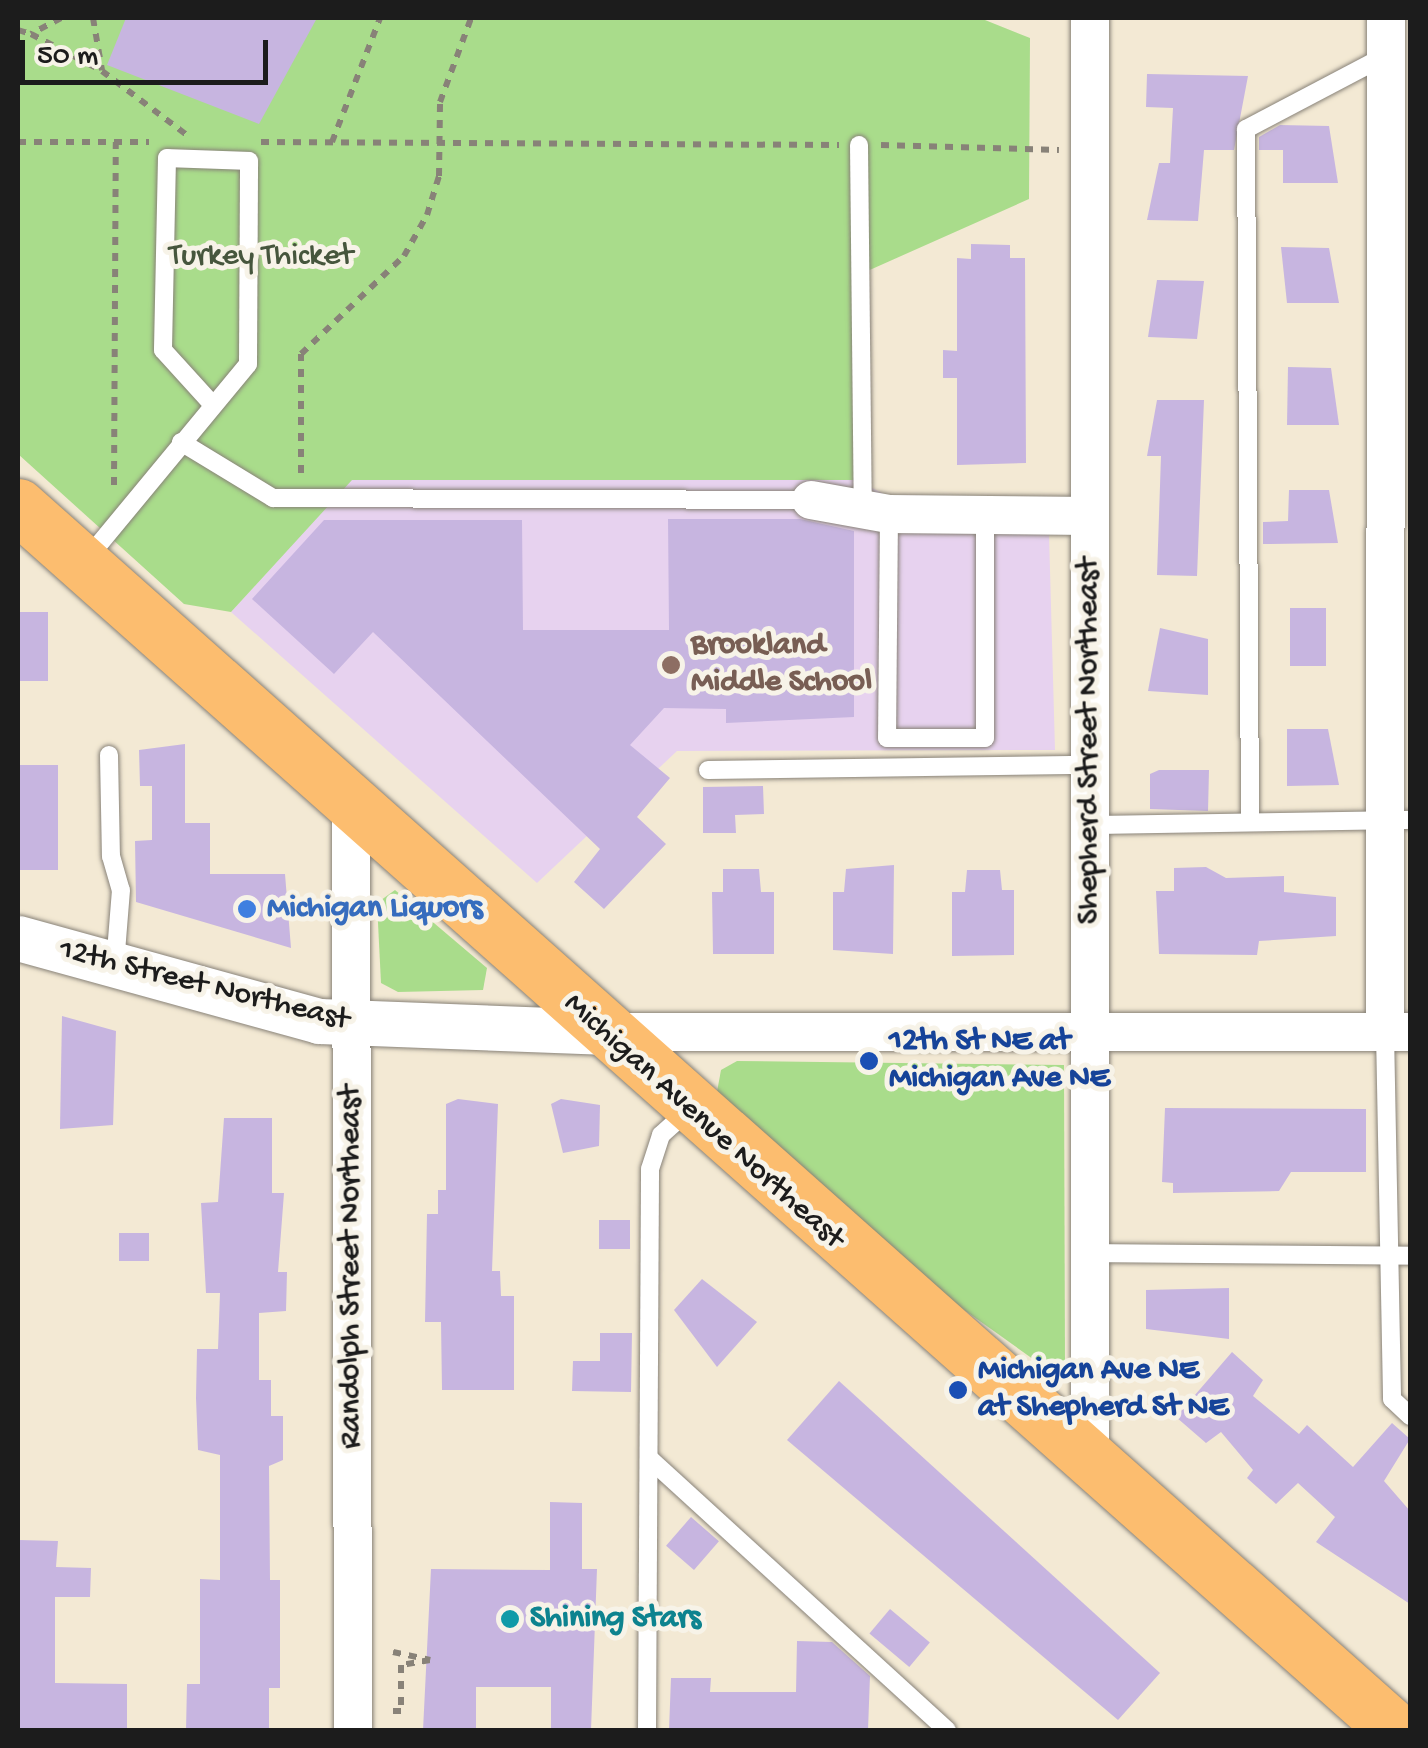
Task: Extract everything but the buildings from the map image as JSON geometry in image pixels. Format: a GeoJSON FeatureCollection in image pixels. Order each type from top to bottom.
{"type":"FeatureCollection","features":[{"type":"Feature","properties":{"kind":"main road","name":"Michigan Avenue Northeast"},"geometry":{"type":"LineString","coordinates":[[18,506],[689,1110],[1395,1730]]}},
{"type":"Feature","properties":{"kind":"street","name":"Shepherd Street Northeast"},"geometry":{"type":"LineString","coordinates":[[1090,18],[1090,1465]]}},
{"type":"Feature","properties":{"kind":"street"},"geometry":{"type":"LineString","coordinates":[[1386,18],[1399,207],[1398,1032]]}},
{"type":"Feature","properties":{"kind":"street"},"geometry":{"type":"LineString","coordinates":[[811,500],[876,512],[1090,516]]}},
{"type":"Feature","properties":{"kind":"street","name":"Randolph Street Northeast"},"geometry":{"type":"LineString","coordinates":[[351,803],[352,1730]]}},
{"type":"Feature","properties":{"kind":"street","name":"12th Street Northeast"},"geometry":{"type":"LineString","coordinates":[[18,938],[350,1026],[602,1032],[1398,1032]]}},
{"type":"Feature","properties":{"kind":"lane"},"geometry":{"type":"LineString","coordinates":[[1250,822],[1246,129],[1386,56]]}},
{"type":"Feature","properties":{"kind":"lane"},"geometry":{"type":"LineString","coordinates":[[859,145],[887,738],[985,738],[985,515]]}},
{"type":"Feature","properties":{"kind":"lane"},"geometry":{"type":"LineString","coordinates":[[82,564],[248,364],[249,160],[167,158],[164,350],[212,404]]}},
{"type":"Feature","properties":{"kind":"lane"},"geometry":{"type":"LineString","coordinates":[[181,442],[258,492],[301,499],[811,500]]}},
{"type":"Feature","properties":{"kind":"lane"},"geometry":{"type":"LineString","coordinates":[[109,755],[120,890],[114,965]]}},
{"type":"Feature","properties":{"kind":"lane"},"geometry":{"type":"LineString","coordinates":[[708,770],[1089,764]]}},
{"type":"Feature","properties":{"kind":"lane"},"geometry":{"type":"LineString","coordinates":[[1090,825],[1398,820]]}},
{"type":"Feature","properties":{"kind":"lane"},"geometry":{"type":"LineString","coordinates":[[1398,1032],[1390,1256],[1392,1400],[1410,1416]]}},
{"type":"Feature","properties":{"kind":"lane"},"geometry":{"type":"LineString","coordinates":[[647,1730],[650,1169],[661,1136],[689,1110]]}},
{"type":"Feature","properties":{"kind":"lane"},"geometry":{"type":"LineString","coordinates":[[1090,1253],[1410,1256]]}},
{"type":"Feature","properties":{"kind":"lane"},"geometry":{"type":"LineString","coordinates":[[651,1460],[947,1730]]}},
{"type":"Feature","properties":{"kind":"path"},"geometry":{"type":"LineString","coordinates":[[31,34],[60,18]]}},
{"type":"Feature","properties":{"kind":"path"},"geometry":{"type":"LineString","coordinates":[[93,18],[102,71]]}},
{"type":"Feature","properties":{"kind":"path"},"geometry":{"type":"LineString","coordinates":[[332,142],[380,18]]}},
{"type":"Feature","properties":{"kind":"path"},"geometry":{"type":"LineString","coordinates":[[301,499],[302,354],[404,256],[427,215],[440,142],[440,102],[471,18]]}},
{"type":"Feature","properties":{"kind":"path"},"geometry":{"type":"LineString","coordinates":[[18,30],[102,71],[196,141],[18,142]]}},
{"type":"Feature","properties":{"kind":"path"},"geometry":{"type":"LineString","coordinates":[[114,500],[116,142]]}},
{"type":"Feature","properties":{"kind":"path"},"geometry":{"type":"LineString","coordinates":[[244,142],[859,145],[1060,150]]}},
{"type":"Feature","properties":{"kind":"path"},"geometry":{"type":"LineString","coordinates":[[393,1652],[418,1652],[430,1665],[402,1665],[402,1712],[393,1712]]}},
{"type":"Feature","properties":{"kind":"shaded area","name":"Brookland Middle School"},"geometry":{"type":"Polygon","coordinates":[[[351,480],[857,480],[886,495],[1048,498],[1055,750],[677,751],[537,883],[231,612],[351,480]]]}},
{"type":"Feature","properties":{"kind":"green space","name":"Turkey Thicket"},"geometry":{"type":"Polygon","coordinates":[[[18,18],[980,18],[1030,38],[1029,199],[854,277],[857,480],[352,480],[231,612],[184,604],[18,454],[18,18]]]}},
{"type":"Feature","properties":{"kind":"green space"},"geometry":{"type":"Polygon","coordinates":[[[395,890],[487,968],[483,990],[398,992],[381,983],[377,903],[395,890]]]}},
{"type":"Feature","properties":{"kind":"green space"},"geometry":{"type":"Polygon","coordinates":[[[737,1061],[1064,1065],[1065,1364],[1047,1369],[953,1302],[717,1092],[721,1070],[737,1061]]]}},
{"type":"Feature","properties":{"kind":"place","name":"Brookland Middle School"},"geometry":{"type":"Point","coordinates":[671,665]}},
{"type":"Feature","properties":{"kind":"place","name":"Michigan Liquors"},"geometry":{"type":"Point","coordinates":[247,909]}},
{"type":"Feature","properties":{"kind":"place","name":"12th St NE at Michigan Ave NE"},"geometry":{"type":"Point","coordinates":[869,1061]}},
{"type":"Feature","properties":{"kind":"place","name":"Michigan Ave NE at Shepherd St NE"},"geometry":{"type":"Point","coordinates":[958,1390]}},
{"type":"Feature","properties":{"kind":"place","name":"Shining Stars"},"geometry":{"type":"Point","coordinates":[510,1619]}}]}
